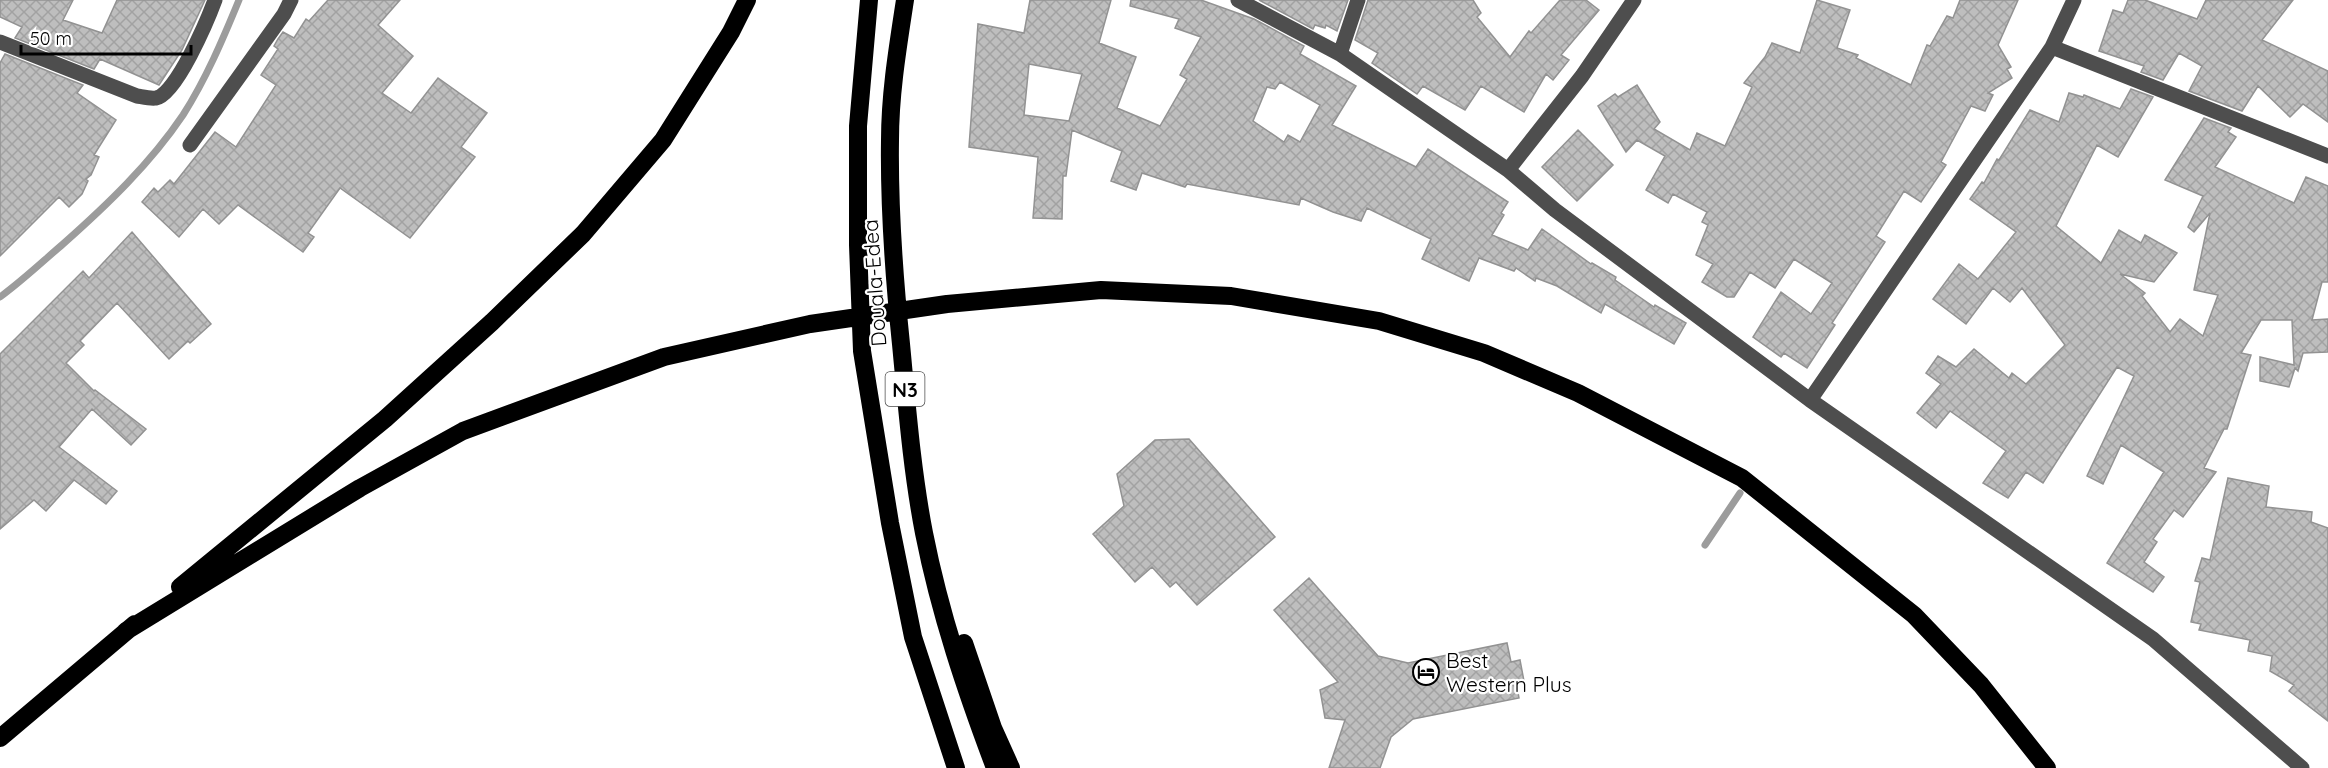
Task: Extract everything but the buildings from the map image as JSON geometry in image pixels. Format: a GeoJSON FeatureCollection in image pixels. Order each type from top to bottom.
{"type":"FeatureCollection","features":[{"type":"Feature","properties":{"kind":"highway"},"geometry":{"type":"LineString","coordinates":[[0,738],[126,631],[385,419],[492,322],[583,234],[663,140],[731,32],[747,0]]}},
{"type":"Feature","properties":{"kind":"highway","name":"Douala-Edea"},"geometry":{"type":"LineString","coordinates":[[868,0],[858,126],[858,245],[862,351],[890,523],[913,637],[956,768]]}},
{"type":"Feature","properties":{"kind":"highway","name":"Douala-Edea"},"geometry":{"type":"LineString","coordinates":[[905,0],[897,48],[890,138],[894,274],[907,413],[924,532],[940,603],[969,701],[995,768]]}},
{"type":"Feature","properties":{"kind":"highway"},"geometry":{"type":"LineString","coordinates":[[126,631],[350,494],[463,431],[664,357],[810,324],[947,304],[1101,290],[1231,296],[1379,321],[1484,354],[1578,393],[1742,478],[1814,533],[1914,615],[1981,685],[2047,768]]}},
{"type":"Feature","properties":{"kind":"highway"},"geometry":{"type":"LineString","coordinates":[[907,413],[957,622],[993,728],[1011,768]]}},
{"type":"Feature","properties":{"kind":"street"},"geometry":{"type":"LineString","coordinates":[[0,42],[137,96],[156,98],[167,93],[185,65],[207,22],[215,0]]}},
{"type":"Feature","properties":{"kind":"street"},"geometry":{"type":"LineString","coordinates":[[190,145],[284,14],[291,0]]}},
{"type":"Feature","properties":{"kind":"street"},"geometry":{"type":"LineString","coordinates":[[1238,0],[1340,54],[1508,170],[1555,210],[1810,400],[2153,639],[2302,768]]}},
{"type":"Feature","properties":{"kind":"street"},"geometry":{"type":"LineString","coordinates":[[1340,54],[1358,0]]}},
{"type":"Feature","properties":{"kind":"street"},"geometry":{"type":"LineString","coordinates":[[1508,170],[1582,76],[1634,0]]}},
{"type":"Feature","properties":{"kind":"street"},"geometry":{"type":"LineString","coordinates":[[1810,400],[2052,46],[2074,0]]}},
{"type":"Feature","properties":{"kind":"street"},"geometry":{"type":"LineString","coordinates":[[2052,46],[2328,156]]}},
{"type":"Feature","properties":{"kind":"waterway"},"geometry":{"type":"LineString","coordinates":[[0,297],[96,214],[157,150],[183,115],[199,87],[239,0]]}},
{"type":"Feature","properties":{"kind":"waterway"},"geometry":{"type":"LineString","coordinates":[[1705,545],[1740,493]]}},
{"type":"Feature","properties":{"kind":"place","name":"Best Western Plus"},"geometry":{"type":"Point","coordinates":[1426,672]}}]}
